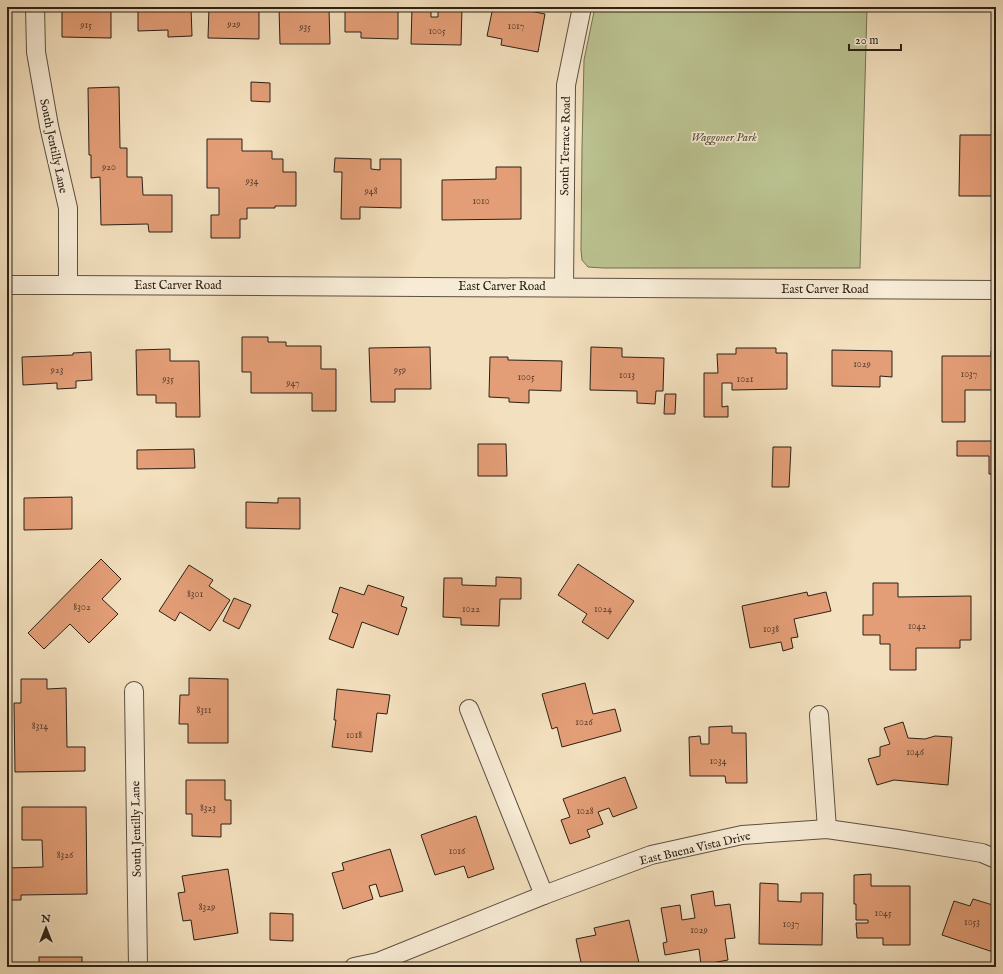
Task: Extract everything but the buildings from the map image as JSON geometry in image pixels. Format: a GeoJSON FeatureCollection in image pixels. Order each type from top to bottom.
{"type":"FeatureCollection","features":[{"type":"Feature","properties":{"kind":"street","name":"South Jentilly Lane"},"geometry":{"type":"LineString","coordinates":[[36,7],[36,52],[49,126],[68,208],[68,285]]}},
{"type":"Feature","properties":{"kind":"street","name":"South Terrace Road"},"geometry":{"type":"LineString","coordinates":[[564,287],[566,85],[582,7]]}},
{"type":"Feature","properties":{"kind":"street","name":"East Carver Road"},"geometry":{"type":"LineString","coordinates":[[7,285],[996,290]]}},
{"type":"Feature","properties":{"kind":"street","name":"South Jentilly Lane"},"geometry":{"type":"LineString","coordinates":[[134,691],[138,967]]}},
{"type":"Feature","properties":{"kind":"street"},"geometry":{"type":"LineString","coordinates":[[469,709],[544,895]]}},
{"type":"Feature","properties":{"kind":"street"},"geometry":{"type":"LineString","coordinates":[[819,715],[827,828]]}},
{"type":"Feature","properties":{"kind":"street","name":"East Buena Vista Drive"},"geometry":{"type":"LineString","coordinates":[[354,967],[378,962],[544,895],[651,855],[742,835],[827,828],[982,853],[996,858]]}},
{"type":"Feature","properties":{"kind":"green space","name":"Waggoner Park"},"geometry":{"type":"Polygon","coordinates":[[[595,7],[867,7],[860,268],[588,267],[582,260],[581,250],[584,60],[595,7]]]}}]}
